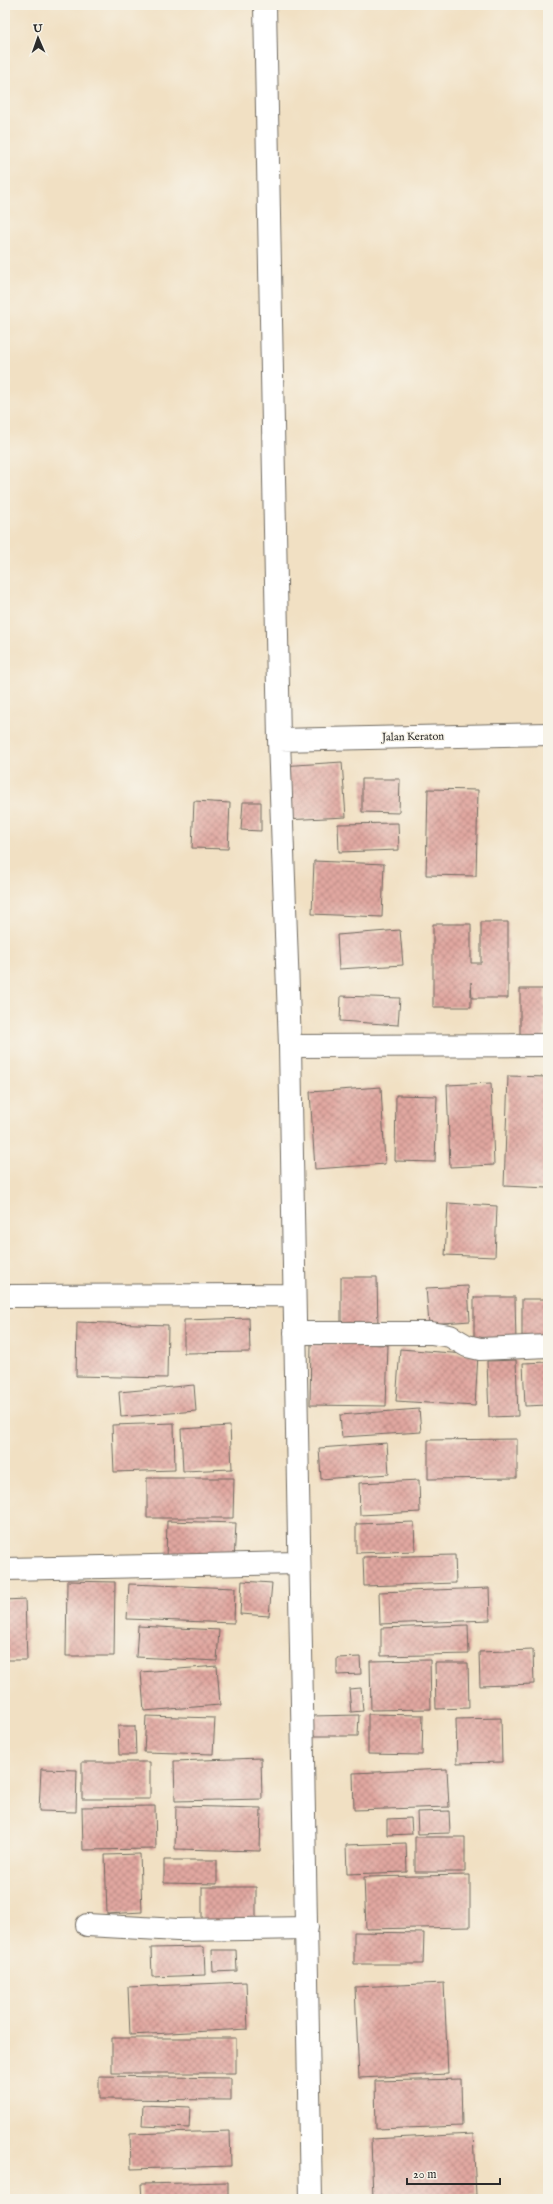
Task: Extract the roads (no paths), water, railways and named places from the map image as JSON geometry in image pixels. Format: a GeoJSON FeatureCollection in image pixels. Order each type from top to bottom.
{"type":"FeatureCollection","features":[{"type":"Feature","properties":{"kind":"street"},"geometry":{"type":"LineString","coordinates":[[265,5],[279,740],[290,1046],[311,2199]]}},
{"type":"Feature","properties":{"kind":"street","name":"Jalan Keraton"},"geometry":{"type":"LineString","coordinates":[[279,740],[548,734]]}},
{"type":"Feature","properties":{"kind":"street"},"geometry":{"type":"LineString","coordinates":[[290,1046],[548,1045]]}},
{"type":"Feature","properties":{"kind":"street"},"geometry":{"type":"LineString","coordinates":[[5,1296],[294,1295]]}},
{"type":"Feature","properties":{"kind":"street"},"geometry":{"type":"LineString","coordinates":[[295,1332],[431,1333],[450,1336],[467,1346],[480,1349],[548,1346]]}},
{"type":"Feature","properties":{"kind":"street"},"geometry":{"type":"LineString","coordinates":[[5,1569],[299,1563]]}},
{"type":"Feature","properties":{"kind":"street"},"geometry":{"type":"LineString","coordinates":[[88,1925],[178,1930],[307,1928]]}}]}
